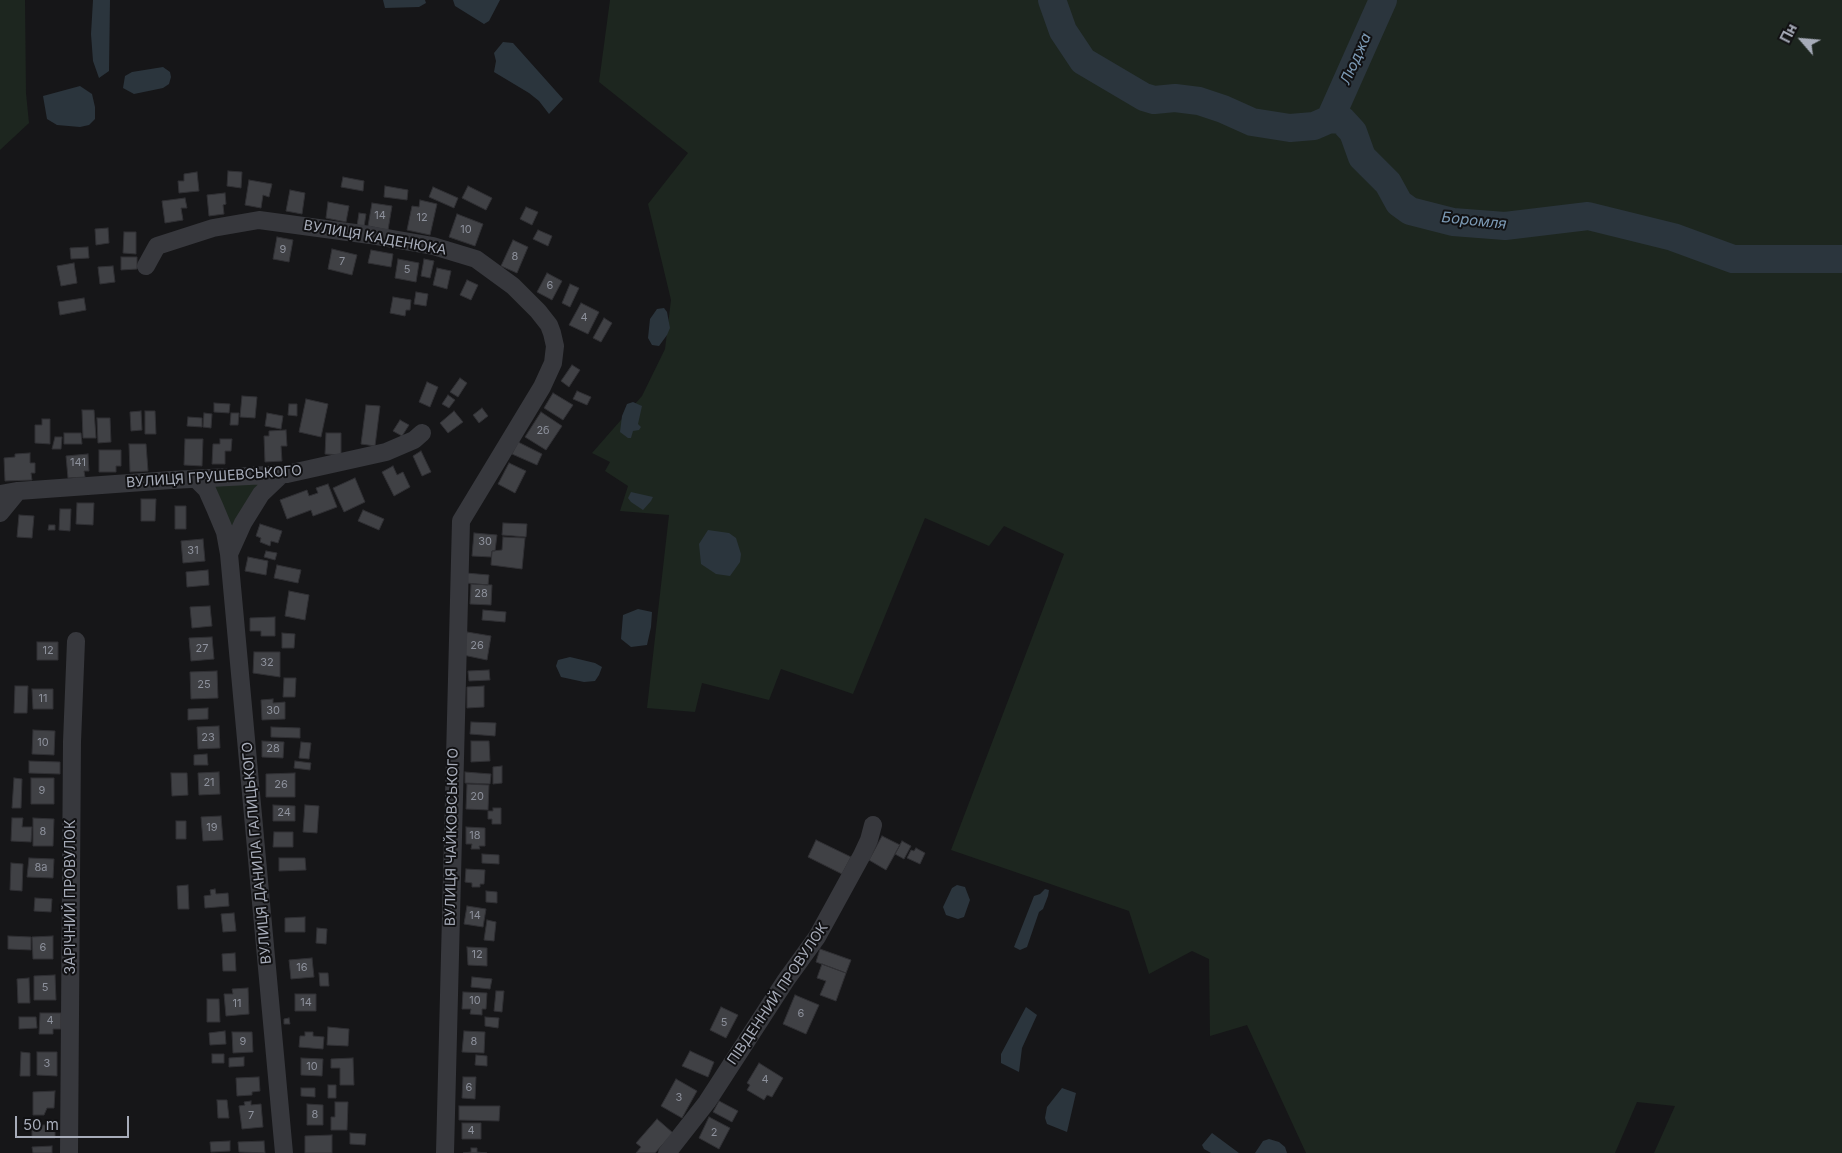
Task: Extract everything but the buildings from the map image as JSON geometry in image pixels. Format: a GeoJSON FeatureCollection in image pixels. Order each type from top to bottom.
{"type":"FeatureCollection","features":[{"type":"Feature","properties":{"kind":"street","name":"ВУЛИЦЯ КАДЕНЮКА"},"geometry":{"type":"LineString","coordinates":[[146,266],[157,246],[212,228],[259,220],[433,246],[476,260],[513,286],[549,324],[555,346],[553,363],[542,387],[461,521]]}},
{"type":"Feature","properties":{"kind":"street","name":"ВУЛИЦЯ ГРУШЕВСЬКОГО"},"geometry":{"type":"LineString","coordinates":[[0,494],[18,491],[281,475],[341,464],[386,452],[414,440],[422,433]]}},
{"type":"Feature","properties":{"kind":"street","name":"ВУЛИЦЯ ДАНИЛА ГАЛИЦЬКОГО"},"geometry":{"type":"LineString","coordinates":[[229,554],[243,523],[261,494],[281,475]]}},
{"type":"Feature","properties":{"kind":"street","name":"ВУЛИЦЯ ДАНИЛА ГАЛИЦЬКОГО"},"geometry":{"type":"LineString","coordinates":[[197,480],[207,490],[215,508],[225,532],[229,554],[284,1153]]}},
{"type":"Feature","properties":{"kind":"street"},"geometry":{"type":"LineString","coordinates":[[0,513],[18,491]]}},
{"type":"Feature","properties":{"kind":"street","name":"ВУЛИЦЯ ЧАЙКОВСЬКОГО"},"geometry":{"type":"LineString","coordinates":[[445,1153],[461,521]]}},
{"type":"Feature","properties":{"kind":"street","name":"ЗАРІЧНИЙ ПРОВУЛОК"},"geometry":{"type":"LineString","coordinates":[[69,1153],[72,742],[76,641]]}},
{"type":"Feature","properties":{"kind":"street","name":"ПІВДЕННИЙ ПРОВУЛОК"},"geometry":{"type":"LineString","coordinates":[[667,1153],[707,1102],[772,1000],[818,937],[870,840],[872,826]]}},
{"type":"Feature","properties":{"kind":"shaded area"},"geometry":{"type":"Polygon","coordinates":[[[0,0],[25,0],[26,93],[29,123],[0,150],[0,0]]]}},
{"type":"Feature","properties":{"kind":"shaded area"},"geometry":{"type":"Polygon","coordinates":[[[93,0],[110,0],[109,71],[99,78],[93,61],[91,34],[93,0]]]}},
{"type":"Feature","properties":{"kind":"shaded area"},"geometry":{"type":"Polygon","coordinates":[[[383,0],[425,0],[426,3],[419,7],[385,8],[383,0]]]}},
{"type":"Feature","properties":{"kind":"shaded area"},"geometry":{"type":"Polygon","coordinates":[[[453,0],[500,0],[489,21],[484,24],[455,6],[453,0]]]}},
{"type":"Feature","properties":{"kind":"shaded area"},"geometry":{"type":"Polygon","coordinates":[[[610,0],[1842,0],[1842,1153],[1654,1153],[1675,1106],[1637,1102],[1615,1153],[1306,1153],[1247,1025],[1210,1036],[1209,959],[1192,951],[1149,974],[1129,911],[951,850],[1064,554],[1004,526],[989,546],[925,518],[853,694],[781,669],[769,700],[702,683],[695,712],[647,708],[669,515],[620,511],[628,486],[605,471],[610,462],[592,453],[642,396],[665,349],[671,300],[648,204],[688,153],[599,82],[610,0]]]}},
{"type":"Feature","properties":{"kind":"shaded area"},"geometry":{"type":"Polygon","coordinates":[[[503,42],[513,43],[563,99],[549,114],[539,101],[529,93],[494,72],[496,61],[494,53],[503,42]]]}},
{"type":"Feature","properties":{"kind":"shaded area"},"geometry":{"type":"Polygon","coordinates":[[[163,67],[170,72],[171,77],[169,84],[163,88],[134,94],[123,88],[125,76],[132,72],[163,67]]]}},
{"type":"Feature","properties":{"kind":"shaded area"},"geometry":{"type":"Polygon","coordinates":[[[80,86],[92,94],[95,107],[95,119],[89,125],[80,127],[57,125],[47,119],[43,96],[80,86]]]}},
{"type":"Feature","properties":{"kind":"shaded area"},"geometry":{"type":"Polygon","coordinates":[[[664,308],[667,312],[670,328],[659,346],[652,345],[648,338],[650,319],[657,309],[664,308]]]}},
{"type":"Feature","properties":{"kind":"shaded area"},"geometry":{"type":"Polygon","coordinates":[[[633,402],[642,406],[638,424],[641,427],[639,430],[633,431],[631,438],[628,438],[620,432],[622,416],[627,404],[633,402]]]}},
{"type":"Feature","properties":{"kind":"shaded area"},"geometry":{"type":"Polygon","coordinates":[[[281,475],[229,554],[197,480],[281,475]]]}},
{"type":"Feature","properties":{"kind":"shaded area"},"geometry":{"type":"Polygon","coordinates":[[[631,492],[653,497],[643,510],[628,498],[631,492]]]}},
{"type":"Feature","properties":{"kind":"shaded area"},"geometry":{"type":"Polygon","coordinates":[[[708,530],[729,533],[736,538],[741,554],[740,562],[730,576],[716,574],[701,564],[699,544],[708,530]]]}},
{"type":"Feature","properties":{"kind":"shaded area"},"geometry":{"type":"Polygon","coordinates":[[[638,609],[652,612],[651,627],[647,645],[631,647],[621,639],[623,615],[638,609]]]}},
{"type":"Feature","properties":{"kind":"shaded area"},"geometry":{"type":"Polygon","coordinates":[[[570,657],[595,663],[602,667],[595,681],[584,682],[561,677],[556,666],[558,660],[570,657]]]}},
{"type":"Feature","properties":{"kind":"shaded area"},"geometry":{"type":"Polygon","coordinates":[[[957,885],[965,887],[970,900],[964,917],[958,919],[946,915],[943,907],[952,888],[957,885]]]}},
{"type":"Feature","properties":{"kind":"shaded area"},"geometry":{"type":"Polygon","coordinates":[[[1045,889],[1049,890],[1043,909],[1039,912],[1027,947],[1020,950],[1014,947],[1034,896],[1040,894],[1045,889]]]}},
{"type":"Feature","properties":{"kind":"shaded area"},"geometry":{"type":"Polygon","coordinates":[[[1026,1007],[1037,1015],[1022,1048],[1019,1072],[1001,1063],[1001,1054],[1026,1007]]]}},
{"type":"Feature","properties":{"kind":"shaded area"},"geometry":{"type":"Polygon","coordinates":[[[1062,1088],[1076,1093],[1067,1132],[1047,1124],[1045,1118],[1047,1107],[1062,1088]]]}},
{"type":"Feature","properties":{"kind":"shaded area"},"geometry":{"type":"Polygon","coordinates":[[[1212,1133],[1239,1153],[1211,1153],[1204,1149],[1202,1145],[1212,1133]]]}},
{"type":"Feature","properties":{"kind":"shaded area"},"geometry":{"type":"Polygon","coordinates":[[[1269,1139],[1279,1142],[1285,1147],[1287,1153],[1255,1153],[1263,1141],[1269,1139]]]}},
{"type":"Feature","properties":{"kind":"waterway","name":"Боромля"},"geometry":{"type":"LineString","coordinates":[[1052,0],[1063,31],[1083,61],[1144,97],[1154,100],[1175,98],[1199,101],[1252,122],[1290,128],[1314,126],[1330,119],[1342,120],[1353,132],[1362,157],[1388,183],[1399,203],[1410,211],[1453,222],[1505,226],[1588,216],[1673,237],[1733,259],[1842,259]]}},
{"type":"Feature","properties":{"kind":"waterway","name":"Люджа"},"geometry":{"type":"LineString","coordinates":[[1330,119],[1383,0]]}}]}
